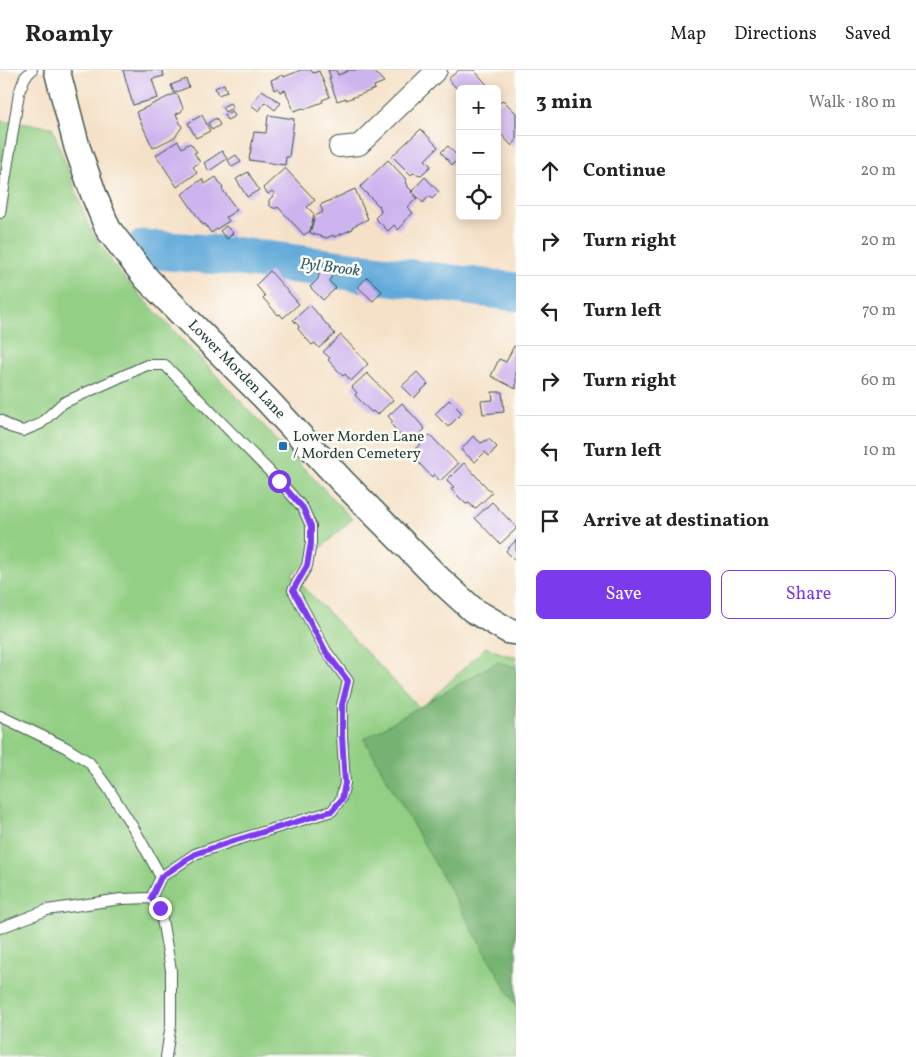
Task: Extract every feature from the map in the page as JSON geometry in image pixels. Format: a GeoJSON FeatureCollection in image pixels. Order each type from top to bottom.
{"type":"FeatureCollection","features":[{"type":"Feature","properties":{"kind":"street","name":"Lower Morden Lane"},"geometry":{"type":"LineString","coordinates":[[57,70],[77,147],[108,229],[147,279],[266,399],[341,480],[438,578],[473,610],[509,631],[516,632]]}},
{"type":"Feature","properties":{"kind":"street"},"geometry":{"type":"LineString","coordinates":[[339,147],[359,145],[436,70]]}},
{"type":"Feature","properties":{"kind":"lane"},"geometry":{"type":"LineString","coordinates":[[0,213],[19,93],[25,77],[32,70]]}},
{"type":"Feature","properties":{"kind":"lane"},"geometry":{"type":"LineString","coordinates":[[0,420],[10,427],[23,431],[40,424],[64,403],[72,399],[147,365],[165,365],[279,481],[303,508],[311,526],[311,543],[307,566],[293,590],[326,652],[348,681],[342,705],[345,783],[342,799],[332,811],[195,854],[161,877],[151,898]]}},
{"type":"Feature","properties":{"kind":"lane"},"geometry":{"type":"LineString","coordinates":[[0,716],[65,747],[89,762],[136,832],[161,877]]}},
{"type":"Feature","properties":{"kind":"lane"},"geometry":{"type":"LineString","coordinates":[[0,928],[47,910],[120,899],[151,898],[160,908],[171,970],[171,1024],[166,1057]]}},
{"type":"Feature","properties":{"kind":"green space"},"geometry":{"type":"Polygon","coordinates":[[[0,121],[52,127],[89,227],[119,273],[352,519],[292,575],[421,709],[486,647],[506,655],[516,656],[516,1057],[0,1057],[0,121]]]}},
{"type":"Feature","properties":{"kind":"green space"},"geometry":{"type":"Polygon","coordinates":[[[497,662],[516,667],[516,1006],[364,739],[497,662]]]}},
{"type":"Feature","properties":{"kind":"building"},"geometry":{"type":"Polygon","coordinates":[[[123,70],[162,70],[164,76],[152,79],[158,98],[133,105],[123,70]]]}},
{"type":"Feature","properties":{"kind":"building"},"geometry":{"type":"Polygon","coordinates":[[[301,70],[311,70],[313,73],[319,71],[330,97],[322,100],[323,102],[294,111],[285,90],[280,92],[278,88],[274,90],[271,80],[301,70]]]}},
{"type":"Feature","properties":{"kind":"building"},"geometry":{"type":"Polygon","coordinates":[[[328,70],[336,70],[338,75],[347,70],[373,70],[384,82],[374,86],[375,89],[346,100],[346,98],[337,101],[328,70]]]}},
{"type":"Feature","properties":{"kind":"building"},"geometry":{"type":"Polygon","coordinates":[[[459,70],[474,70],[487,85],[456,85],[456,88],[448,79],[459,70]]]}},
{"type":"Feature","properties":{"kind":"building"},"geometry":{"type":"Polygon","coordinates":[[[186,79],[189,87],[174,93],[171,85],[186,79]]]}},
{"type":"Feature","properties":{"kind":"building"},"geometry":{"type":"Polygon","coordinates":[[[224,84],[227,92],[218,95],[215,88],[224,84]]]}},
{"type":"Feature","properties":{"kind":"building"},"geometry":{"type":"Polygon","coordinates":[[[262,90],[281,103],[275,110],[265,102],[259,111],[251,105],[262,90]]]}},
{"type":"Feature","properties":{"kind":"building"},"geometry":{"type":"Polygon","coordinates":[[[174,94],[178,95],[183,108],[181,112],[176,114],[182,127],[175,137],[153,148],[136,112],[174,94]]]}},
{"type":"Feature","properties":{"kind":"building"},"geometry":{"type":"Polygon","coordinates":[[[503,100],[516,113],[516,141],[512,146],[501,134],[501,102],[503,100]]]}},
{"type":"Feature","properties":{"kind":"building"},"geometry":{"type":"Polygon","coordinates":[[[230,103],[233,108],[225,112],[222,107],[230,103]]]}},
{"type":"Feature","properties":{"kind":"building"},"geometry":{"type":"Polygon","coordinates":[[[232,111],[235,116],[227,120],[224,115],[232,111]]]}},
{"type":"Feature","properties":{"kind":"building"},"geometry":{"type":"Polygon","coordinates":[[[202,115],[210,131],[196,138],[188,123],[202,115]]]}},
{"type":"Feature","properties":{"kind":"building"},"geometry":{"type":"Polygon","coordinates":[[[268,115],[294,119],[289,157],[286,157],[285,165],[249,160],[254,132],[266,133],[268,115]]]}},
{"type":"Feature","properties":{"kind":"building"},"geometry":{"type":"Polygon","coordinates":[[[216,118],[220,125],[212,130],[208,123],[216,118]]]}},
{"type":"Feature","properties":{"kind":"building"},"geometry":{"type":"Polygon","coordinates":[[[421,129],[438,147],[425,160],[431,166],[421,175],[413,173],[411,175],[392,156],[421,129]]]}},
{"type":"Feature","properties":{"kind":"building"},"geometry":{"type":"Polygon","coordinates":[[[178,141],[182,148],[190,143],[197,152],[194,153],[200,162],[193,167],[197,173],[177,187],[156,155],[178,141]]]}},
{"type":"Feature","properties":{"kind":"building"},"geometry":{"type":"Polygon","coordinates":[[[448,146],[456,155],[456,161],[452,165],[441,152],[448,146]]]}},
{"type":"Feature","properties":{"kind":"building"},"geometry":{"type":"Polygon","coordinates":[[[222,151],[227,159],[209,171],[204,163],[222,151]]]}},
{"type":"Feature","properties":{"kind":"building"},"geometry":{"type":"Polygon","coordinates":[[[236,155],[241,162],[232,167],[228,160],[236,155]]]}},
{"type":"Feature","properties":{"kind":"building"},"geometry":{"type":"Polygon","coordinates":[[[388,160],[405,178],[411,192],[417,198],[408,207],[413,213],[404,221],[404,224],[398,230],[394,225],[388,231],[375,218],[381,212],[380,207],[360,187],[388,160]]]}},
{"type":"Feature","properties":{"kind":"building"},"geometry":{"type":"Polygon","coordinates":[[[285,168],[315,200],[307,207],[314,214],[310,231],[304,235],[278,207],[273,208],[269,205],[269,200],[275,194],[272,191],[268,194],[263,188],[285,168]]]}},
{"type":"Feature","properties":{"kind":"building"},"geometry":{"type":"Polygon","coordinates":[[[248,172],[259,190],[247,197],[236,179],[248,172]]]}},
{"type":"Feature","properties":{"kind":"building"},"geometry":{"type":"Polygon","coordinates":[[[216,177],[237,210],[226,217],[229,221],[211,233],[205,224],[203,225],[182,194],[202,179],[205,184],[216,177]]]}},
{"type":"Feature","properties":{"kind":"building"},"geometry":{"type":"Polygon","coordinates":[[[425,177],[439,192],[432,199],[429,196],[423,203],[412,191],[425,177]]]}},
{"type":"Feature","properties":{"kind":"building"},"geometry":{"type":"Polygon","coordinates":[[[355,189],[368,219],[352,227],[353,229],[334,237],[333,235],[327,238],[310,233],[315,216],[323,212],[320,205],[355,189]]]}},
{"type":"Feature","properties":{"kind":"building"},"geometry":{"type":"Polygon","coordinates":[[[226,226],[233,233],[227,239],[220,231],[226,226]]]}},
{"type":"Feature","properties":{"kind":"building"},"geometry":{"type":"Polygon","coordinates":[[[320,269],[335,271],[329,281],[336,288],[323,300],[310,287],[318,279],[320,269]]]}},
{"type":"Feature","properties":{"kind":"building"},"geometry":{"type":"Polygon","coordinates":[[[270,271],[299,304],[283,318],[263,298],[265,296],[256,285],[270,271]]]}},
{"type":"Feature","properties":{"kind":"building"},"geometry":{"type":"Polygon","coordinates":[[[367,277],[382,291],[373,301],[358,287],[367,277]]]}},
{"type":"Feature","properties":{"kind":"building"},"geometry":{"type":"Polygon","coordinates":[[[310,305],[335,334],[319,348],[315,343],[312,345],[293,320],[310,305]]]}},
{"type":"Feature","properties":{"kind":"building"},"geometry":{"type":"Polygon","coordinates":[[[341,335],[368,364],[351,381],[345,374],[343,376],[328,360],[330,358],[323,352],[341,335]]]}},
{"type":"Feature","properties":{"kind":"building"},"geometry":{"type":"Polygon","coordinates":[[[514,346],[516,347],[516,389],[491,376],[499,359],[506,362],[514,346]]]}},
{"type":"Feature","properties":{"kind":"building"},"geometry":{"type":"Polygon","coordinates":[[[417,372],[428,384],[414,398],[402,386],[417,372]]]}},
{"type":"Feature","properties":{"kind":"building"},"geometry":{"type":"Polygon","coordinates":[[[367,373],[393,400],[377,415],[373,411],[371,412],[355,395],[357,393],[352,387],[367,373]]]}},
{"type":"Feature","properties":{"kind":"building"},"geometry":{"type":"Polygon","coordinates":[[[492,392],[502,392],[504,412],[483,414],[481,401],[493,400],[492,392]]]}},
{"type":"Feature","properties":{"kind":"building"},"geometry":{"type":"Polygon","coordinates":[[[449,400],[462,413],[448,427],[435,414],[449,400]]]}},
{"type":"Feature","properties":{"kind":"building"},"geometry":{"type":"Polygon","coordinates":[[[402,403],[425,429],[411,442],[407,438],[405,441],[391,424],[393,422],[388,416],[402,403]]]}},
{"type":"Feature","properties":{"kind":"building"},"geometry":{"type":"Polygon","coordinates":[[[430,435],[458,464],[440,481],[434,474],[432,477],[416,460],[418,458],[412,452],[430,435]]]}},
{"type":"Feature","properties":{"kind":"building"},"geometry":{"type":"Polygon","coordinates":[[[473,436],[481,443],[489,439],[497,447],[489,456],[485,452],[475,462],[461,450],[473,436]]]}},
{"type":"Feature","properties":{"kind":"building"},"geometry":{"type":"Polygon","coordinates":[[[464,463],[492,493],[475,509],[469,503],[466,504],[451,489],[454,487],[447,480],[464,463]]]}},
{"type":"Feature","properties":{"kind":"building"},"geometry":{"type":"Polygon","coordinates":[[[492,502],[516,527],[500,544],[475,518],[492,502]]]}},
{"type":"Feature","properties":{"kind":"building"},"geometry":{"type":"Polygon","coordinates":[[[516,540],[516,561],[506,551],[516,540]]]}},
{"type":"Feature","properties":{"kind":"waterway","name":"Pyl Brook"},"geometry":{"type":"LineString","coordinates":[[144,249],[232,256],[516,292]]}},
{"type":"Feature","properties":{"kind":"place","name":"Lower Morden Lane / Morden Cemetery"},"geometry":{"type":"Point","coordinates":[283,446]}},
{"type":"Feature","properties":{"kind":"route"},"geometry":{"type":"LineString","coordinates":[[160,908],[151,898],[161,877],[195,854],[332,811],[342,799],[345,783],[342,705],[348,681],[326,652],[293,590],[307,566],[311,543],[311,526],[303,508],[279,481]]}}]}
